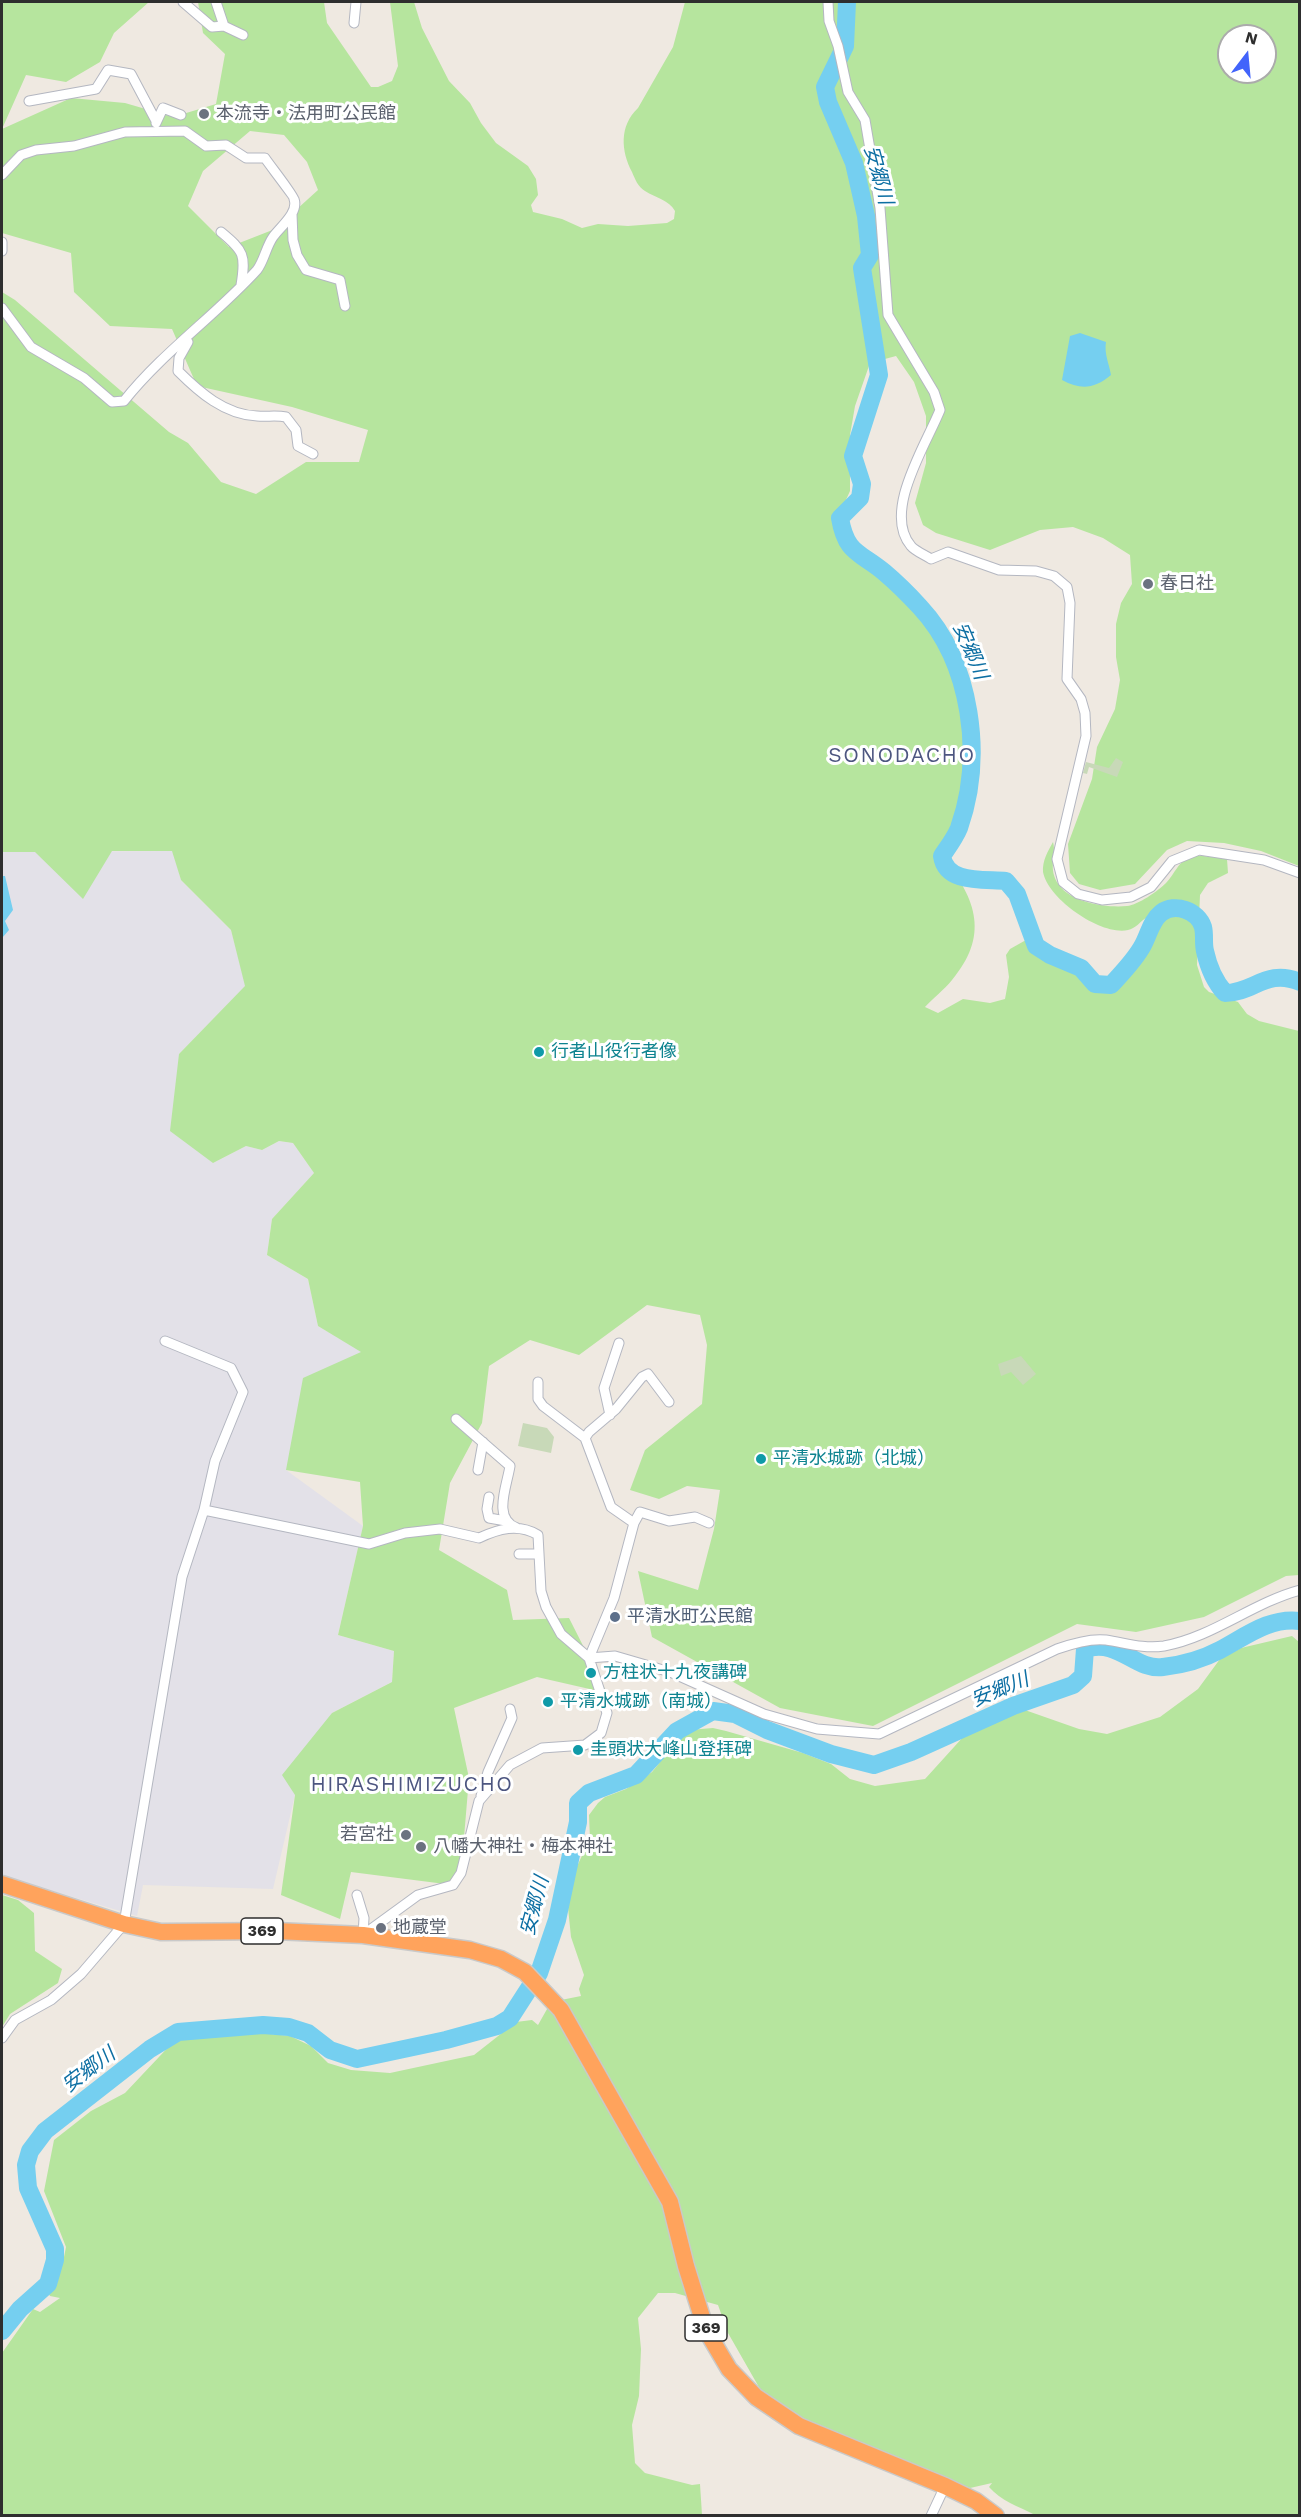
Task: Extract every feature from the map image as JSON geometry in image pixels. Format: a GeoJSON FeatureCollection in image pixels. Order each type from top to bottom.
{"type":"FeatureCollection","features":[{"type":"Feature","properties":{"kind":"highway","name":"369"},"geometry":{"type":"LineString","coordinates":[[2,1884],[124,1924],[161,1932],[276,1931],[363,1935],[470,1950],[501,1959],[525,1972],[559,2008],[670,2202],[686,2266],[706,2330],[729,2369],[756,2397],[799,2426],[945,2486],[976,2501],[996,2516]]}},
{"type":"Feature","properties":{"kind":"street"},"geometry":{"type":"LineString","coordinates":[[183,2],[212,27],[224,26],[243,35]]}},
{"type":"Feature","properties":{"kind":"street"},"geometry":{"type":"LineString","coordinates":[[216,2],[224,26]]}},
{"type":"Feature","properties":{"kind":"street"},"geometry":{"type":"LineString","coordinates":[[354,23],[356,2]]}},
{"type":"Feature","properties":{"kind":"street"},"geometry":{"type":"LineString","coordinates":[[828,2],[829,21],[838,46],[848,92],[864,120],[876,180],[888,315],[933,392],[940,410],[902,499],[899,522],[911,547],[931,559],[948,552],[999,570],[1036,571],[1054,576],[1066,587],[1070,603],[1067,679],[1081,699],[1085,713],[1086,736],[1057,859],[1063,882],[1078,894],[1102,900],[1131,897],[1151,887],[1172,861],[1199,850],[1264,860],[1299,873]]}},
{"type":"Feature","properties":{"kind":"street"},"geometry":{"type":"LineString","coordinates":[[29,101],[96,89],[108,70],[119,70],[131,74],[156,121]]}},
{"type":"Feature","properties":{"kind":"street"},"geometry":{"type":"LineString","coordinates":[[153,131],[163,108],[181,115]]}},
{"type":"Feature","properties":{"kind":"street"},"geometry":{"type":"LineString","coordinates":[[2,175],[21,155],[36,150],[74,146],[125,132],[185,131],[206,146],[226,145],[246,158],[265,158],[294,198],[291,214],[295,248],[306,270],[340,280],[345,306]]}},
{"type":"Feature","properties":{"kind":"street"},"geometry":{"type":"LineString","coordinates":[[2,308],[31,347],[84,378],[112,402],[124,401],[142,378],[192,334],[259,267],[273,237],[291,214]]}},
{"type":"Feature","properties":{"kind":"street"},"geometry":{"type":"LineString","coordinates":[[221,232],[240,248],[245,263],[241,285]]}},
{"type":"Feature","properties":{"kind":"street"},"geometry":{"type":"LineString","coordinates":[[2,242],[2,251]]}},
{"type":"Feature","properties":{"kind":"street"},"geometry":{"type":"LineString","coordinates":[[192,334],[178,358],[178,371],[197,390],[232,410],[256,416],[286,417],[296,430],[298,446],[313,454]]}},
{"type":"Feature","properties":{"kind":"street"},"geometry":{"type":"LineString","coordinates":[[2,2038],[15,2020],[51,2000],[81,1974],[124,1924],[182,1577],[204,1510],[215,1461],[243,1392],[231,1368],[165,1341]]}},
{"type":"Feature","properties":{"kind":"street"},"geometry":{"type":"LineString","coordinates":[[610,1415],[604,1388],[619,1343]]}},
{"type":"Feature","properties":{"kind":"street"},"geometry":{"type":"LineString","coordinates":[[585,1438],[610,1415],[642,1377],[648,1374],[669,1402]]}},
{"type":"Feature","properties":{"kind":"street"},"geometry":{"type":"LineString","coordinates":[[538,1382],[538,1399],[543,1406],[585,1438],[611,1507],[634,1523]]}},
{"type":"Feature","properties":{"kind":"street"},"geometry":{"type":"LineString","coordinates":[[456,1419],[510,1466],[502,1506],[506,1521]]}},
{"type":"Feature","properties":{"kind":"street"},"geometry":{"type":"LineString","coordinates":[[478,1470],[483,1442]]}},
{"type":"Feature","properties":{"kind":"street"},"geometry":{"type":"LineString","coordinates":[[479,1801],[510,1765],[542,1748],[585,1745],[601,1733],[607,1713],[589,1658],[561,1634],[546,1606],[541,1592],[538,1535],[517,1528],[506,1521],[489,1518],[487,1509],[489,1497]]}},
{"type":"Feature","properties":{"kind":"street"},"geometry":{"type":"LineString","coordinates":[[204,1510],[369,1544],[417,1531],[450,1530],[479,1538],[491,1531],[517,1528]]}},
{"type":"Feature","properties":{"kind":"street"},"geometry":{"type":"LineString","coordinates":[[589,1658],[614,1598],[634,1523],[640,1512],[669,1521],[695,1517],[709,1523]]}},
{"type":"Feature","properties":{"kind":"street"},"geometry":{"type":"LineString","coordinates":[[519,1554],[539,1554]]}},
{"type":"Feature","properties":{"kind":"street"},"geometry":{"type":"LineString","coordinates":[[589,1658],[615,1656],[670,1672],[764,1714],[817,1729],[879,1734],[1056,1649],[1104,1639],[1144,1648],[1189,1640],[1268,1602],[1299,1590]]}},
{"type":"Feature","properties":{"kind":"street"},"geometry":{"type":"LineString","coordinates":[[363,1935],[418,1895],[453,1885],[461,1873],[472,1819],[488,1772],[512,1718],[510,1709]]}},
{"type":"Feature","properties":{"kind":"street"},"geometry":{"type":"LineString","coordinates":[[357,1895],[364,1918],[363,1935]]}},
{"type":"Feature","properties":{"kind":"street"},"geometry":{"type":"LineString","coordinates":[[931,2516],[945,2486]]}},
{"type":"Feature","properties":{"kind":"shaded area"},"geometry":{"type":"Polygon","coordinates":[[[173,851],[181,880],[231,930],[246,986],[179,1054],[213,1163],[246,1146],[262,1150],[279,1141],[293,1143],[314,1173],[272,1219],[267,1255],[308,1279],[318,1326],[362,1352],[286,1470],[363,1526],[338,1635],[394,1651],[392,1682],[332,1713],[295,1795],[273,1889],[143,1885],[137,1916],[2,1876],[2,852],[173,851]]]}},
{"type":"Feature","properties":{"kind":"green space"},"geometry":{"type":"Polygon","coordinates":[[[2,2],[149,2],[114,33],[100,62],[66,82],[26,75],[2,129],[2,2]]]}},
{"type":"Feature","properties":{"kind":"green space"},"geometry":{"type":"Polygon","coordinates":[[[198,2],[324,2],[327,23],[371,87],[378,87],[392,81],[398,66],[390,2],[414,2],[422,28],[449,81],[470,103],[496,143],[528,166],[536,179],[538,195],[531,205],[533,212],[562,219],[582,228],[598,224],[628,226],[667,223],[674,219],[675,211],[672,207],[637,183],[628,164],[624,139],[632,115],[673,47],[685,2],[1299,2],[1299,866],[1261,851],[1224,843],[1187,841],[1167,850],[1135,884],[1100,890],[1079,884],[1070,873],[1068,844],[1092,779],[1097,747],[1115,709],[1120,680],[1116,657],[1116,624],[1121,603],[1132,584],[1130,555],[1103,538],[1073,527],[1040,530],[990,550],[936,533],[923,525],[915,503],[926,463],[926,416],[914,382],[896,356],[870,363],[855,406],[850,435],[850,491],[835,524],[843,546],[903,596],[931,632],[951,672],[965,712],[965,762],[962,795],[944,859],[971,904],[974,933],[964,964],[949,984],[925,1007],[938,1013],[963,999],[990,1003],[1005,999],[1009,977],[1006,955],[1010,949],[1026,940],[1046,957],[1084,976],[1098,979],[1124,974],[1159,920],[1147,917],[1136,927],[1117,930],[1104,927],[1077,913],[1055,893],[1043,872],[1044,860],[1053,842],[1053,868],[1059,885],[1081,900],[1110,906],[1132,905],[1148,897],[1166,883],[1183,861],[1191,857],[1227,859],[1228,873],[1208,883],[1200,895],[1197,965],[1204,987],[1209,992],[1238,1002],[1247,1014],[1259,1021],[1299,1031],[1299,1575],[1286,1576],[1204,1617],[1136,1632],[1077,1624],[873,1726],[780,1708],[652,1637],[638,1571],[698,1590],[714,1529],[720,1490],[687,1486],[659,1499],[630,1490],[645,1450],[702,1404],[707,1345],[700,1315],[647,1305],[579,1355],[530,1340],[489,1366],[482,1423],[450,1483],[439,1550],[507,1590],[513,1620],[569,1618],[607,1693],[537,1677],[454,1708],[469,1778],[461,1873],[453,1885],[351,1872],[340,1919],[281,1895],[295,1795],[282,1775],[332,1713],[392,1682],[394,1651],[338,1635],[363,1526],[360,1482],[286,1470],[303,1378],[361,1352],[318,1326],[308,1279],[267,1255],[272,1219],[314,1173],[293,1143],[279,1141],[262,1150],[246,1146],[213,1163],[170,1131],[179,1054],[245,986],[231,930],[181,880],[172,851],[112,851],[83,899],[35,852],[2,852],[2,292],[15,300],[169,432],[188,443],[221,482],[256,494],[306,462],[359,462],[368,430],[292,407],[197,386],[172,329],[110,326],[74,292],[71,253],[2,233],[2,129],[71,98],[125,103],[173,117],[216,104],[225,54],[203,33],[198,2]],[[250,131],[203,171],[188,206],[229,247],[275,229],[318,190],[307,162],[284,135],[250,131]]]}},
{"type":"Feature","properties":{"kind":"green space"},"geometry":{"type":"Polygon","coordinates":[[[1116,758],[1123,762],[1117,777],[1089,767],[1087,774],[1083,773],[1086,762],[1109,768],[1116,758]]]}},
{"type":"Feature","properties":{"kind":"green space"},"geometry":{"type":"Polygon","coordinates":[[[1021,1356],[1036,1374],[1023,1385],[1011,1372],[1001,1376],[998,1364],[1021,1356]]]}},
{"type":"Feature","properties":{"kind":"green space"},"geometry":{"type":"Polygon","coordinates":[[[523,1423],[547,1428],[554,1437],[551,1453],[518,1446],[523,1423]]]}},
{"type":"Feature","properties":{"kind":"green space"},"geometry":{"type":"Polygon","coordinates":[[[1292,1636],[1299,1642],[1299,2515],[1035,2515],[999,2496],[989,2487],[992,2483],[970,2488],[818,2428],[760,2389],[728,2333],[718,2305],[675,2293],[658,2293],[638,2318],[641,2349],[639,2396],[632,2425],[635,2463],[645,2473],[692,2485],[700,2484],[702,2515],[2,2516],[2,2353],[33,2309],[40,2312],[60,2298],[50,2296],[47,2291],[63,2262],[66,2247],[44,2191],[54,2140],[91,2111],[125,2093],[175,2040],[261,2033],[290,2036],[311,2046],[328,2063],[351,2070],[390,2073],[474,2055],[516,2022],[532,2020],[538,2025],[551,2002],[581,1996],[579,1989],[584,1975],[571,1937],[567,1898],[569,1883],[590,1839],[589,1815],[605,1797],[626,1789],[652,1772],[683,1734],[689,1730],[713,1728],[803,1753],[831,1764],[850,1779],[875,1786],[925,1779],[964,1736],[1022,1709],[1079,1729],[1107,1734],[1160,1717],[1198,1689],[1220,1659],[1241,1648],[1292,1636]]]}},
{"type":"Feature","properties":{"kind":"green space"},"geometry":{"type":"Polygon","coordinates":[[[2,1895],[18,1900],[34,1913],[35,1951],[62,1969],[58,1983],[10,2014],[2,2027],[2,1895]]]}},
{"type":"Feature","properties":{"kind":"water"},"geometry":{"type":"Polygon","coordinates":[[[1080,333],[1106,342],[1106,355],[1111,375],[1099,383],[1081,387],[1062,380],[1070,336],[1080,333]]]}},
{"type":"Feature","properties":{"kind":"water"},"geometry":{"type":"Polygon","coordinates":[[[2,876],[5,876],[13,910],[5,921],[9,930],[2,938],[2,876]]]}},
{"type":"Feature","properties":{"kind":"waterway","name":"安郷川"},"geometry":{"type":"LineString","coordinates":[[847,2],[845,46],[825,87],[828,102],[854,163],[866,216],[870,255],[862,268],[879,375],[853,456],[862,484],[860,498],[840,518],[850,546],[898,585],[920,607],[938,630],[952,655],[962,683],[968,712],[971,771],[967,800],[959,828],[942,856],[945,865],[958,876],[977,880],[1006,881],[1017,894],[1036,946],[1050,955],[1081,968],[1095,984],[1111,985],[1136,956],[1158,916],[1173,908],[1185,910],[1200,921],[1204,930],[1204,948],[1208,962],[1215,979],[1225,993],[1235,992],[1269,979],[1288,978],[1300,982]]}},
{"type":"Feature","properties":{"kind":"waterway","name":"安郷川"},"geometry":{"type":"LineString","coordinates":[[2,2331],[20,2309],[48,2284],[55,2260],[55,2249],[28,2188],[26,2165],[30,2151],[45,2131],[150,2049],[178,2032],[263,2025],[289,2027],[308,2033],[330,2050],[357,2059],[446,2040],[497,2026],[510,2018],[539,1973],[557,1920],[578,1822],[578,1803],[589,1793],[636,1775],[677,1731],[713,1711],[735,1714],[767,1730],[831,1754],[874,1765],[911,1752],[1013,1706],[1073,1685],[1083,1676],[1085,1649],[1108,1648],[1144,1664],[1163,1667],[1206,1656],[1268,1625],[1300,1621]]}},
{"type":"Feature","properties":{"kind":"place","name":"本流寺・法用町公民館"},"geometry":{"type":"Point","coordinates":[204,114]}},
{"type":"Feature","properties":{"kind":"place","name":"春日社"},"geometry":{"type":"Point","coordinates":[1148,584]}},
{"type":"Feature","properties":{"kind":"place","name":"行者山役行者像"},"geometry":{"type":"Point","coordinates":[539,1052]}},
{"type":"Feature","properties":{"kind":"place","name":"平清水城跡（北城）"},"geometry":{"type":"Point","coordinates":[761,1459]}},
{"type":"Feature","properties":{"kind":"place","name":"平清水町公民館"},"geometry":{"type":"Point","coordinates":[615,1617]}},
{"type":"Feature","properties":{"kind":"place","name":"方柱状十九夜講碑"},"geometry":{"type":"Point","coordinates":[591,1673]}},
{"type":"Feature","properties":{"kind":"place","name":"平清水城跡（南城）"},"geometry":{"type":"Point","coordinates":[548,1702]}},
{"type":"Feature","properties":{"kind":"place","name":"圭頭状大峰山登拝碑"},"geometry":{"type":"Point","coordinates":[578,1750]}},
{"type":"Feature","properties":{"kind":"place","name":"若宮社"},"geometry":{"type":"Point","coordinates":[406,1835]}},
{"type":"Feature","properties":{"kind":"place","name":"八幡大神社・梅本神社"},"geometry":{"type":"Point","coordinates":[421,1847]}},
{"type":"Feature","properties":{"kind":"place","name":"地蔵堂"},"geometry":{"type":"Point","coordinates":[381,1928]}},
{"type":"Feature","properties":{"kind":"district","name":"SONODACHO"},"geometry":{"type":"Point","coordinates":[902,756]}},
{"type":"Feature","properties":{"kind":"district","name":"HIRASHIMIZUCHO"},"geometry":{"type":"Point","coordinates":[412,1785]}}]}
